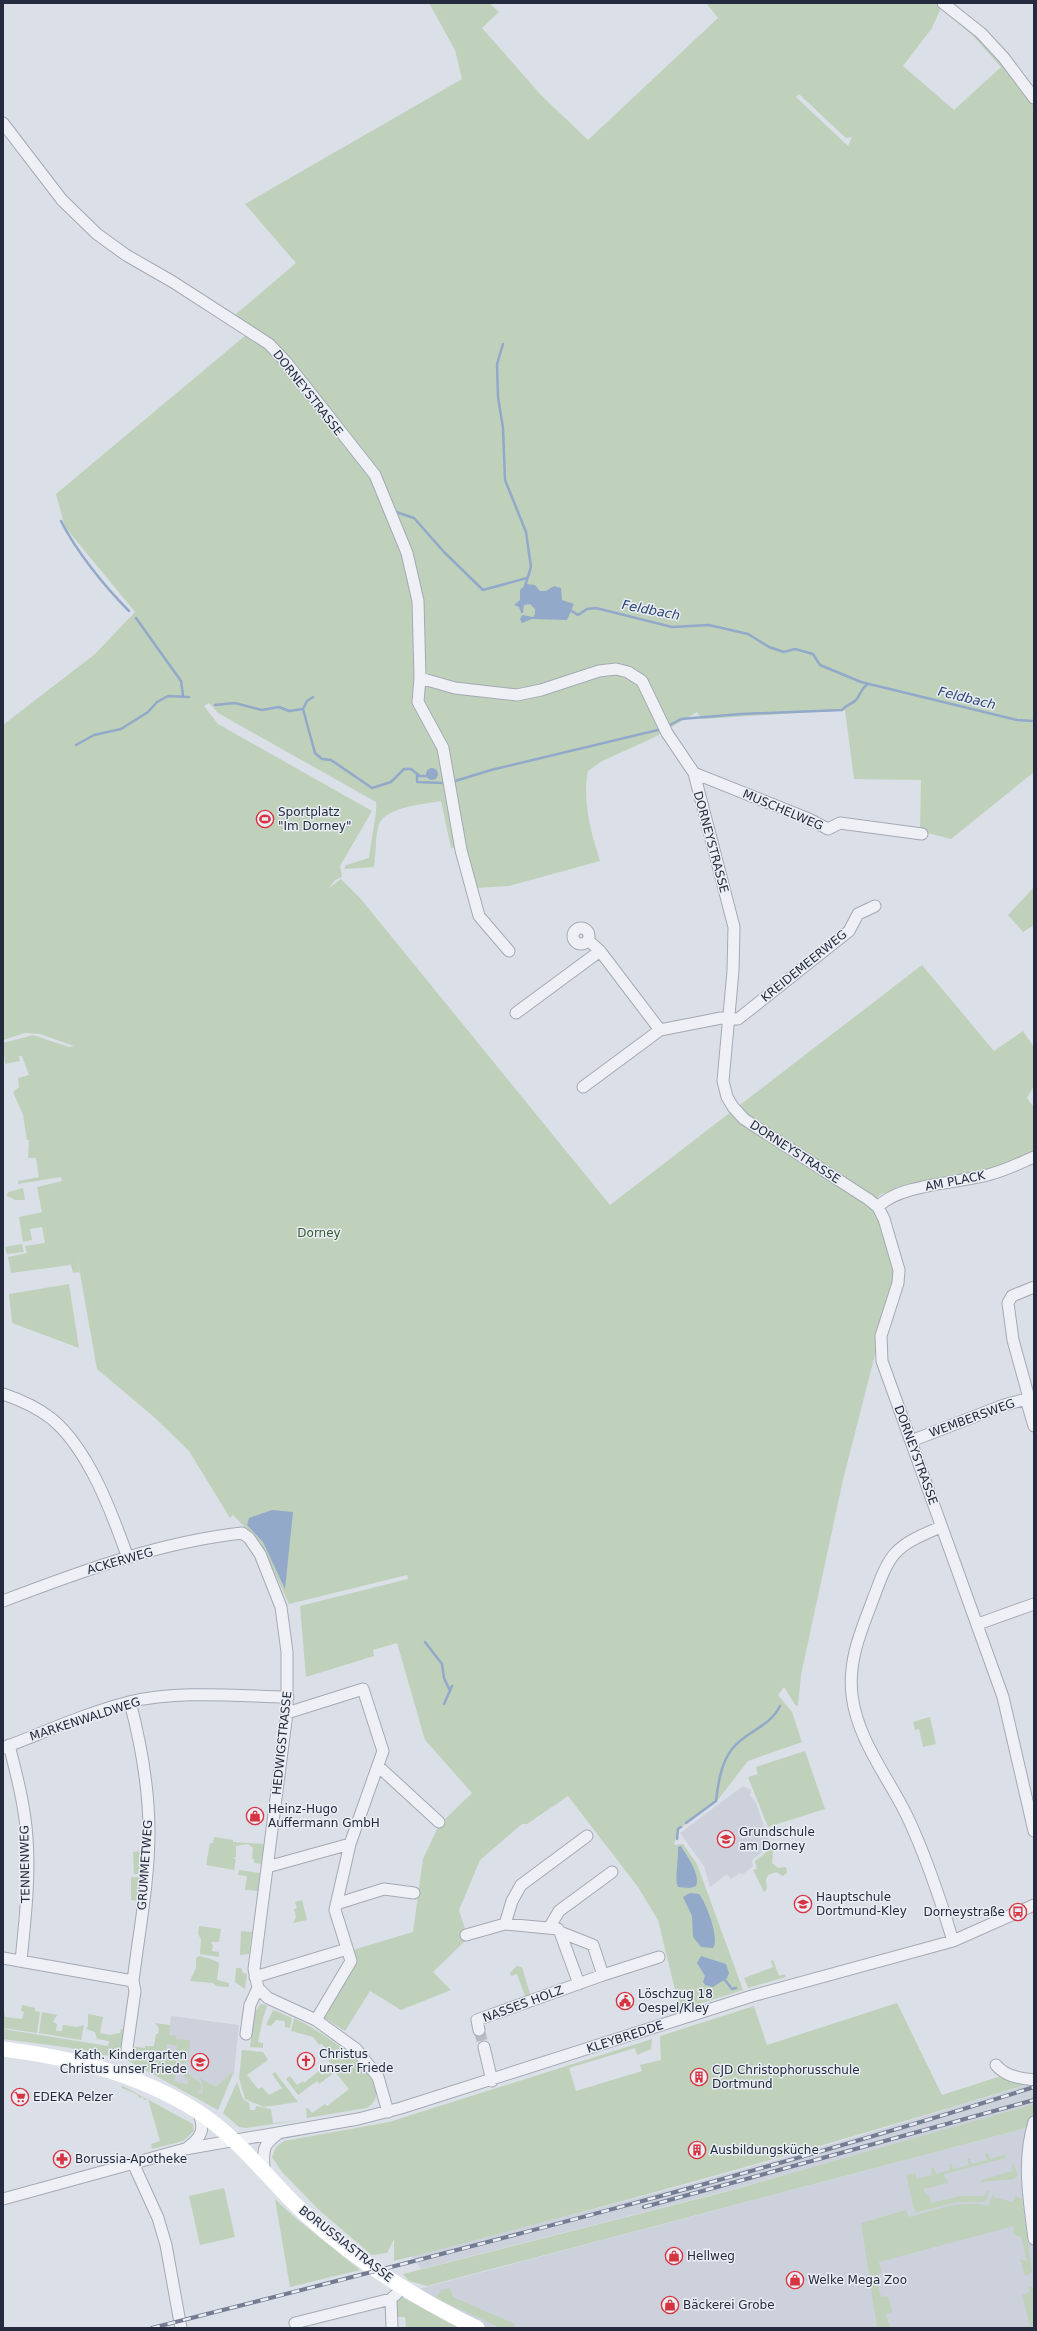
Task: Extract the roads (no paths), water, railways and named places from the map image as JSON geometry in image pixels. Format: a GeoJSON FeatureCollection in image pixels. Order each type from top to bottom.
{"type":"FeatureCollection","features":[{"type":"Feature","properties":{"kind":"main road","name":"BORUSSIASTRASSE"},"geometry":{"type":"LineString","coordinates":[[3,2049],[69,2059],[117,2072],[168,2094],[198,2112],[234,2140],[281,2189],[320,2226],[403,2288],[477,2328]]}},
{"type":"Feature","properties":{"kind":"street"},"geometry":{"type":"LineString","coordinates":[[943,3],[981,33],[1004,58],[1034,98]]}},
{"type":"Feature","properties":{"kind":"street","name":"DORNEYSTRASSE"},"geometry":{"type":"LineString","coordinates":[[3,123],[58,195],[97,234],[116,249],[174,282],[269,344],[286,362],[375,476],[407,553],[418,601],[420,678],[418,702],[443,748],[461,850],[479,916],[509,950]]}},
{"type":"Feature","properties":{"kind":"street","name":"DORNEYSTRASSE"},"geometry":{"type":"LineString","coordinates":[[420,678],[455,688],[517,695],[540,690],[599,671],[616,669],[628,672],[642,681],[665,729],[694,773],[734,927],[733,971],[723,1081],[727,1097],[733,1108],[744,1119],[878,1207],[884,1219],[900,1270],[898,1283],[881,1336],[880,1349],[882,1361],[912,1441],[941,1527],[978,1624],[1010,1720],[1034,1831]]}},
{"type":"Feature","properties":{"kind":"street","name":"MUSCHELWEG"},"geometry":{"type":"LineString","coordinates":[[694,773],[809,819],[828,829],[840,822],[922,834]]}},
{"type":"Feature","properties":{"kind":"street","name":"KREIDEMEERWEG"},"geometry":{"type":"LineString","coordinates":[[660,1030],[729,1018],[738,1019],[849,931],[858,914],[875,906]]}},
{"type":"Feature","properties":{"kind":"street"},"geometry":{"type":"LineString","coordinates":[[582,1087],[660,1030],[600,951],[588,940]]}},
{"type":"Feature","properties":{"kind":"street"},"geometry":{"type":"LineString","coordinates":[[516,1013],[600,951]]}},
{"type":"Feature","properties":{"kind":"street","name":"AM PLACK"},"geometry":{"type":"LineString","coordinates":[[878,1207],[889,1197],[932,1185],[991,1174],[1034,1157]]}},
{"type":"Feature","properties":{"kind":"street"},"geometry":{"type":"LineString","coordinates":[[1034,1287],[1012,1296],[1008,1303],[1013,1340],[1030,1398],[1034,1426]]}},
{"type":"Feature","properties":{"kind":"street"},"geometry":{"type":"LineString","coordinates":[[3,1394],[27,1402],[52,1419],[70,1437],[109,1507],[128,1558]]}},
{"type":"Feature","properties":{"kind":"street","name":"WEMBERSWEG"},"geometry":{"type":"LineString","coordinates":[[912,1441],[1004,1405],[1030,1398]]}},
{"type":"Feature","properties":{"kind":"street"},"geometry":{"type":"LineString","coordinates":[[941,1527],[909,1540],[889,1559],[856,1644],[851,1681],[852,1696],[862,1732],[919,1843],[953,1940]]}},
{"type":"Feature","properties":{"kind":"street","name":"ACKERWEG"},"geometry":{"type":"LineString","coordinates":[[3,1601],[65,1577],[128,1558],[186,1543],[241,1533]]}},
{"type":"Feature","properties":{"kind":"street","name":"HEDWIGSTRASSE"},"geometry":{"type":"LineString","coordinates":[[241,1533],[249,1538],[260,1554],[282,1608],[287,1652],[288,1697],[288,1713],[254,1969],[256,1982],[250,2005],[246,2034]]}},
{"type":"Feature","properties":{"kind":"street"},"geometry":{"type":"LineString","coordinates":[[978,1624],[1034,1604]]}},
{"type":"Feature","properties":{"kind":"street"},"geometry":{"type":"LineString","coordinates":[[288,1713],[363,1689],[383,1751],[350,1844],[335,1910],[351,1961],[316,2020]]}},
{"type":"Feature","properties":{"kind":"street","name":"MARKENWALDWEG"},"geometry":{"type":"LineString","coordinates":[[6,1747],[62,1725],[130,1702],[153,1698],[224,1695],[288,1697]]}},
{"type":"Feature","properties":{"kind":"street","name":"GRUMMETWEG"},"geometry":{"type":"LineString","coordinates":[[127,2048],[135,1991],[133,1981],[149,1832],[146,1778],[138,1734],[130,1702]]}},
{"type":"Feature","properties":{"kind":"street","name":"TENNENWEG"},"geometry":{"type":"LineString","coordinates":[[6,1747],[18,1778],[27,1838],[27,1898],[21,1961]]}},
{"type":"Feature","properties":{"kind":"street"},"geometry":{"type":"LineString","coordinates":[[378,1766],[439,1822]]}},
{"type":"Feature","properties":{"kind":"street"},"geometry":{"type":"LineString","coordinates":[[505,1924],[512,1901],[521,1885],[587,1836]]}},
{"type":"Feature","properties":{"kind":"street"},"geometry":{"type":"LineString","coordinates":[[267,1867],[350,1844]]}},
{"type":"Feature","properties":{"kind":"street"},"geometry":{"type":"LineString","coordinates":[[548,1928],[559,1911],[612,1872]]}},
{"type":"Feature","properties":{"kind":"street"},"geometry":{"type":"LineString","coordinates":[[336,1904],[384,1889],[414,1893]]}},
{"type":"Feature","properties":{"kind":"street","name":"KLEYBREDDE"},"geometry":{"type":"LineString","coordinates":[[234,2140],[280,2133],[388,2112],[492,2081],[752,1996],[953,1940],[1034,1905]]}},
{"type":"Feature","properties":{"kind":"street"},"geometry":{"type":"LineString","coordinates":[[466,1935],[505,1924],[558,1929],[560,1932],[593,1945],[603,1975]]}},
{"type":"Feature","properties":{"kind":"street","name":"NASSES HOLZ"},"geometry":{"type":"LineString","coordinates":[[560,1932],[579,1984]]}},
{"type":"Feature","properties":{"kind":"street"},"geometry":{"type":"LineString","coordinates":[[347,1949],[256,1982],[268,1998],[316,2020],[356,2049],[372,2067],[378,2077],[388,2112]]}},
{"type":"Feature","properties":{"kind":"street","name":"NASSES HOLZ"},"geometry":{"type":"LineString","coordinates":[[479,2030],[477,2020],[659,1956]]}},
{"type":"Feature","properties":{"kind":"street"},"geometry":{"type":"LineString","coordinates":[[3,1958],[133,1981]]}},
{"type":"Feature","properties":{"kind":"street"},"geometry":{"type":"LineString","coordinates":[[484,2047],[492,2081]]}},
{"type":"Feature","properties":{"kind":"street"},"geometry":{"type":"LineString","coordinates":[[996,2065],[1001,2072],[1008,2075],[1034,2080]]}},
{"type":"Feature","properties":{"kind":"street"},"geometry":{"type":"LineString","coordinates":[[185,2149],[197,2140],[202,2132],[202,2120],[198,2112]]}},
{"type":"Feature","properties":{"kind":"street"},"geometry":{"type":"LineString","coordinates":[[1034,2122],[1028,2150],[1027,2180],[1034,2239]]}},
{"type":"Feature","properties":{"kind":"street"},"geometry":{"type":"LineString","coordinates":[[264,2170],[263,2149],[268,2142],[280,2133]]}},
{"type":"Feature","properties":{"kind":"street"},"geometry":{"type":"LineString","coordinates":[[3,2199],[185,2149],[234,2140]]}},
{"type":"Feature","properties":{"kind":"street"},"geometry":{"type":"LineString","coordinates":[[133,2163],[158,2218],[166,2245],[181,2328]]}},
{"type":"Feature","properties":{"kind":"street"},"geometry":{"type":"LineString","coordinates":[[295,2323],[391,2299],[403,2288]]}},
{"type":"Feature","properties":{"kind":"street"},"geometry":{"type":"LineString","coordinates":[[391,2299],[392,2328]]}},
{"type":"Feature","properties":{"kind":"water"},"geometry":{"type":"Polygon","coordinates":[[[526,584],[535,585],[540,591],[546,591],[554,586],[561,588],[562,600],[574,604],[567,620],[532,619],[522,623],[520,619],[522,615],[533,617],[535,614],[535,609],[530,604],[524,605],[523,613],[521,613],[519,607],[514,605],[520,600],[520,590],[526,584]]]}},
{"type":"Feature","properties":{"kind":"water"},"geometry":{"type":"Polygon","coordinates":[[[430,768],[434,768],[438,774],[434,780],[430,780],[426,776],[426,772],[430,768]]]}},
{"type":"Feature","properties":{"kind":"water"},"geometry":{"type":"Polygon","coordinates":[[[272,1510],[293,1512],[285,1589],[263,1542],[247,1525],[249,1518],[272,1510]]]}},
{"type":"Feature","properties":{"kind":"water"},"geometry":{"type":"Polygon","coordinates":[[[681,1846],[695,1870],[697,1881],[696,1886],[690,1888],[678,1887],[677,1883],[678,1847],[681,1846]]]}},
{"type":"Feature","properties":{"kind":"water"},"geometry":{"type":"Polygon","coordinates":[[[690,1893],[699,1894],[708,1912],[715,1937],[713,1948],[701,1947],[693,1937],[692,1916],[683,1897],[690,1893]]]}},
{"type":"Feature","properties":{"kind":"water"},"geometry":{"type":"Polygon","coordinates":[[[701,1956],[726,1964],[729,1973],[727,1978],[713,1987],[705,1985],[703,1982],[705,1976],[697,1963],[701,1956]]]}},
{"type":"Feature","properties":{"kind":"waterway","name":"Feldbach"},"geometry":{"type":"LineString","coordinates":[[503,344],[497,364],[498,397],[503,428],[505,480],[526,532],[531,567],[525,586]]}},
{"type":"Feature","properties":{"kind":"waterway"},"geometry":{"type":"LineString","coordinates":[[396,512],[414,518],[444,552],[483,590],[527,578]]}},
{"type":"Feature","properties":{"kind":"waterway"},"geometry":{"type":"LineString","coordinates":[[61,521],[92,568],[110,591],[129,611]]}},
{"type":"Feature","properties":{"kind":"waterway","name":"Feldbach"},"geometry":{"type":"LineString","coordinates":[[570,610],[578,615],[587,609],[596,608],[672,627],[709,625],[748,634],[769,647],[784,652],[795,649],[813,654],[820,665],[861,682],[1017,720],[1034,721]]}},
{"type":"Feature","properties":{"kind":"waterway"},"geometry":{"type":"LineString","coordinates":[[136,618],[181,681],[183,695]]}},
{"type":"Feature","properties":{"kind":"waterway"},"geometry":{"type":"LineString","coordinates":[[668,726],[681,719],[741,714],[842,710],[853,703],[862,689],[868,684]]}},
{"type":"Feature","properties":{"kind":"waterway"},"geometry":{"type":"LineString","coordinates":[[76,745],[94,735],[121,729],[148,712],[157,702],[168,696],[189,697]]}},
{"type":"Feature","properties":{"kind":"waterway"},"geometry":{"type":"LineString","coordinates":[[303,709],[307,701],[313,697]]}},
{"type":"Feature","properties":{"kind":"waterway"},"geometry":{"type":"LineString","coordinates":[[215,705],[235,703],[262,710],[279,707],[289,711],[303,709],[315,753],[322,759],[331,760],[372,788],[391,782],[404,769],[411,769],[420,776],[429,776]]}},
{"type":"Feature","properties":{"kind":"waterway"},"geometry":{"type":"LineString","coordinates":[[455,781],[491,770],[662,729]]}},
{"type":"Feature","properties":{"kind":"waterway"},"geometry":{"type":"LineString","coordinates":[[417,775],[417,782],[443,783]]}},
{"type":"Feature","properties":{"kind":"waterway"},"geometry":{"type":"LineString","coordinates":[[425,1642],[442,1664],[444,1678],[450,1691]]}},
{"type":"Feature","properties":{"kind":"waterway"},"geometry":{"type":"LineString","coordinates":[[444,1704],[452,1686]]}},
{"type":"Feature","properties":{"kind":"waterway"},"geometry":{"type":"LineString","coordinates":[[686,1823],[716,1801],[723,1767],[732,1749],[770,1719],[780,1706]]}},
{"type":"Feature","properties":{"kind":"waterway"},"geometry":{"type":"LineString","coordinates":[[677,1839],[678,1829],[681,1827]]}},
{"type":"Feature","properties":{"kind":"waterway"},"geometry":{"type":"LineString","coordinates":[[725,1980],[732,1989],[736,1988]]}},
{"type":"Feature","properties":{"kind":"tunnel"},"geometry":{"type":"LineString","coordinates":[[479,2030],[484,2047]]}},
{"type":"Feature","properties":{"kind":"railway"},"geometry":{"type":"LineString","coordinates":[[152,2328],[484,2243],[705,2184],[925,2121],[1034,2087]]}},
{"type":"Feature","properties":{"kind":"railway"},"geometry":{"type":"LineString","coordinates":[[644,2207],[1034,2100]]}},
{"type":"Feature","properties":{"kind":"place","name":"Sportplatz \"Im Dorney\""},"geometry":{"type":"Point","coordinates":[265,819]}},
{"type":"Feature","properties":{"kind":"place","name":"Heinz-Hugo Auffermann GmbH"},"geometry":{"type":"Point","coordinates":[255,1816]}},
{"type":"Feature","properties":{"kind":"place","name":"Grundschule am Dorney"},"geometry":{"type":"Point","coordinates":[726,1839]}},
{"type":"Feature","properties":{"kind":"place","name":"Hauptschule Dortmund-Kley"},"geometry":{"type":"Point","coordinates":[803,1904]}},
{"type":"Feature","properties":{"kind":"place","name":"Dorneystraße"},"geometry":{"type":"Point","coordinates":[1018,1912]}},
{"type":"Feature","properties":{"kind":"place","name":"Löschzug 18 Oespel/Kley"},"geometry":{"type":"Point","coordinates":[625,2001]}},
{"type":"Feature","properties":{"kind":"place","name":"Christus unser Friede"},"geometry":{"type":"Point","coordinates":[306,2061]}},
{"type":"Feature","properties":{"kind":"place","name":"Kath. Kindergarten Christus unser Friede"},"geometry":{"type":"Point","coordinates":[200,2062]}},
{"type":"Feature","properties":{"kind":"place","name":"CJD Christophorusschule Dortmund"},"geometry":{"type":"Point","coordinates":[699,2077]}},
{"type":"Feature","properties":{"kind":"place","name":"EDEKA Pelzer"},"geometry":{"type":"Point","coordinates":[20,2097]}},
{"type":"Feature","properties":{"kind":"place","name":"Ausbildungsküche"},"geometry":{"type":"Point","coordinates":[697,2150]}},
{"type":"Feature","properties":{"kind":"place","name":"Borussia-Apotheke"},"geometry":{"type":"Point","coordinates":[62,2159]}},
{"type":"Feature","properties":{"kind":"place","name":"Hellweg"},"geometry":{"type":"Point","coordinates":[674,2256]}},
{"type":"Feature","properties":{"kind":"place","name":"Welke Mega Zoo"},"geometry":{"type":"Point","coordinates":[795,2280]}},
{"type":"Feature","properties":{"kind":"place","name":"Bäckerei Grobe"},"geometry":{"type":"Point","coordinates":[670,2305]}},
{"type":"Feature","properties":{"kind":"park label","name":"Dorney"},"geometry":{"type":"Point","coordinates":[319,1233]}}]}
